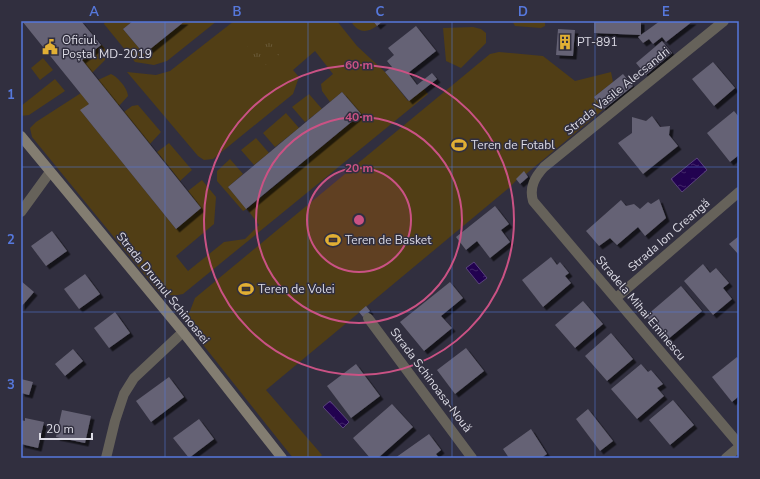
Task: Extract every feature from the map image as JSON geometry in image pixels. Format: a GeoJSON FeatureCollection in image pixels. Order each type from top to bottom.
{"type":"FeatureCollection","features":[{"type":"Feature","properties":{"kind":"street","name":"Strada Vasile Alecsandri"},"geometry":{"type":"LineString","coordinates":[[532,186],[536,176],[544,167],[724,21]]}},
{"type":"Feature","properties":{"kind":"street","name":"Strada Drumul Schinoasei"},"geometry":{"type":"LineString","coordinates":[[21,136],[183,332],[282,458]]}},
{"type":"Feature","properties":{"kind":"street"},"geometry":{"type":"LineString","coordinates":[[21,212],[50,172]]}},
{"type":"Feature","properties":{"kind":"street","name":"Stradela Mihai Eminescu"},"geometry":{"type":"LineString","coordinates":[[532,186],[531,194],[533,201],[739,446]]}},
{"type":"Feature","properties":{"kind":"street","name":"Strada Ion Creangă"},"geometry":{"type":"LineString","coordinates":[[616,298],[739,192]]}},
{"type":"Feature","properties":{"kind":"street","name":"Strada Schinoasa-Nouă"},"geometry":{"type":"LineString","coordinates":[[368,318],[472,458]]}},
{"type":"Feature","properties":{"kind":"street"},"geometry":{"type":"LineString","coordinates":[[106,458],[115,421],[124,394],[134,378],[183,332]]}},
{"type":"Feature","properties":{"kind":"street"},"geometry":{"type":"LineString","coordinates":[[726,458],[739,446]]}},
{"type":"Feature","properties":{"kind":"green space"},"geometry":{"type":"Polygon","coordinates":[[[105,21],[133,21],[123,29],[144,54],[185,21],[217,21],[167,61],[154,65],[135,62],[104,24],[105,21]]]}},
{"type":"Feature","properties":{"kind":"green space"},"geometry":{"type":"Polygon","coordinates":[[[234,21],[337,21],[357,46],[385,72],[408,101],[424,89],[428,94],[183,294],[167,295],[158,291],[32,137],[30,128],[36,122],[81,93],[89,104],[81,111],[176,229],[201,208],[188,191],[202,180],[216,197],[214,224],[176,256],[188,271],[224,242],[245,239],[259,225],[247,209],[361,114],[342,92],[330,102],[322,91],[321,84],[333,74],[315,51],[293,70],[299,77],[293,94],[213,159],[204,160],[198,156],[127,72],[156,75],[170,71],[234,21]]]}},
{"type":"Feature","properties":{"kind":"green space"},"geometry":{"type":"Polygon","coordinates":[[[355,21],[373,21],[377,26],[370,30],[363,31],[357,29],[352,23],[355,21]]]}},
{"type":"Feature","properties":{"kind":"green space"},"geometry":{"type":"Polygon","coordinates":[[[512,21],[545,21],[545,26],[541,28],[515,26],[512,21]]]}},
{"type":"Feature","properties":{"kind":"green space"},"geometry":{"type":"Polygon","coordinates":[[[473,27],[481,29],[486,33],[486,43],[461,68],[446,61],[443,28],[473,27]]]}},
{"type":"Feature","properties":{"kind":"green space"},"geometry":{"type":"Polygon","coordinates":[[[264,34],[280,54],[256,72],[241,52],[264,34]]]}},
{"type":"Feature","properties":{"kind":"green space"},"geometry":{"type":"Polygon","coordinates":[[[102,45],[105,49],[105,60],[92,73],[82,60],[102,45]]]}},
{"type":"Feature","properties":{"kind":"green space"},"geometry":{"type":"Polygon","coordinates":[[[499,52],[543,56],[575,81],[611,72],[613,82],[594,97],[604,109],[526,174],[524,172],[510,187],[266,390],[322,455],[319,458],[293,458],[181,317],[190,311],[195,298],[490,54],[499,52]]]}},
{"type":"Feature","properties":{"kind":"green space"},"geometry":{"type":"Polygon","coordinates":[[[43,58],[53,70],[40,80],[31,68],[43,58]]]}},
{"type":"Feature","properties":{"kind":"green space"},"geometry":{"type":"Polygon","coordinates":[[[111,74],[117,78],[128,93],[128,96],[119,106],[98,80],[111,74]]]}},
{"type":"Feature","properties":{"kind":"green space"},"geometry":{"type":"Polygon","coordinates":[[[55,79],[65,91],[29,115],[21,116],[21,106],[55,79]]]}},
{"type":"Feature","properties":{"kind":"green space"},"geometry":{"type":"Polygon","coordinates":[[[309,94],[322,109],[305,122],[292,107],[309,94]]]}},
{"type":"Feature","properties":{"kind":"green space"},"geometry":{"type":"Polygon","coordinates":[[[138,105],[161,132],[150,144],[124,112],[132,106],[138,105]]]}},
{"type":"Feature","properties":{"kind":"green space"},"geometry":{"type":"Polygon","coordinates":[[[286,113],[299,128],[275,147],[263,133],[286,113]]]}},
{"type":"Feature","properties":{"kind":"green space"},"geometry":{"type":"Polygon","coordinates":[[[256,138],[269,153],[254,165],[241,150],[256,138]]]}},
{"type":"Feature","properties":{"kind":"green space"},"geometry":{"type":"Polygon","coordinates":[[[169,143],[192,170],[180,181],[157,152],[169,143]]]}},
{"type":"Feature","properties":{"kind":"green space"},"geometry":{"type":"Polygon","coordinates":[[[230,159],[243,174],[228,187],[247,209],[243,211],[217,181],[217,171],[230,159]]]}},
{"type":"Feature","properties":{"kind":"water"},"geometry":{"type":"Polygon","coordinates":[[[697,158],[707,170],[682,192],[671,179],[697,158]]]}},
{"type":"Feature","properties":{"kind":"water"},"geometry":{"type":"Polygon","coordinates":[[[474,262],[487,278],[479,284],[466,268],[474,262]]]}},
{"type":"Feature","properties":{"kind":"water"},"geometry":{"type":"Polygon","coordinates":[[[330,401],[349,422],[343,428],[323,407],[330,401]]]}},
{"type":"Feature","properties":{"kind":"building"},"geometry":{"type":"Polygon","coordinates":[[[22,21],[81,21],[101,45],[82,60],[201,208],[176,229],[80,110],[89,104],[22,21]]]}},
{"type":"Feature","properties":{"kind":"building"},"geometry":{"type":"Polygon","coordinates":[[[133,21],[185,21],[144,54],[123,29],[133,21]]]}},
{"type":"Feature","properties":{"kind":"building"},"geometry":{"type":"Polygon","coordinates":[[[373,21],[383,21],[377,26],[373,21]]]}},
{"type":"Feature","properties":{"kind":"building"},"geometry":{"type":"Polygon","coordinates":[[[594,21],[641,21],[641,35],[594,33],[594,21]]]}},
{"type":"Feature","properties":{"kind":"building"},"geometry":{"type":"Polygon","coordinates":[[[660,21],[693,21],[666,42],[662,37],[653,44],[649,39],[643,43],[638,37],[660,21]]]}},
{"type":"Feature","properties":{"kind":"building"},"geometry":{"type":"Polygon","coordinates":[[[416,26],[436,51],[408,73],[417,85],[432,73],[437,79],[409,101],[385,72],[392,67],[387,61],[394,55],[388,48],[416,26]]]}},
{"type":"Feature","properties":{"kind":"building","name":"PT-891"},"geometry":{"type":"Polygon","coordinates":[[[558,29],[575,30],[573,56],[556,55],[558,29]]]}},
{"type":"Feature","properties":{"kind":"building"},"geometry":{"type":"Polygon","coordinates":[[[662,41],[672,53],[646,75],[636,63],[662,41]]]}},
{"type":"Feature","properties":{"kind":"building"},"geometry":{"type":"Polygon","coordinates":[[[713,62],[735,88],[714,106],[692,79],[713,62]]]}},
{"type":"Feature","properties":{"kind":"building"},"geometry":{"type":"Polygon","coordinates":[[[623,74],[633,86],[604,109],[594,97],[623,74]]]}},
{"type":"Feature","properties":{"kind":"building"},"geometry":{"type":"Polygon","coordinates":[[[342,92],[361,114],[246,209],[228,187],[342,92]]]}},
{"type":"Feature","properties":{"kind":"building"},"geometry":{"type":"Polygon","coordinates":[[[734,111],[739,117],[739,155],[730,162],[707,133],[734,111]]]}},
{"type":"Feature","properties":{"kind":"building"},"geometry":{"type":"Polygon","coordinates":[[[652,116],[660,127],[670,126],[669,135],[678,146],[643,174],[618,143],[632,133],[632,117],[646,121],[652,116]]]}},
{"type":"Feature","properties":{"kind":"building"},"geometry":{"type":"Polygon","coordinates":[[[524,171],[528,177],[520,184],[516,179],[524,171]]]}},
{"type":"Feature","properties":{"kind":"building"},"geometry":{"type":"Polygon","coordinates":[[[659,199],[666,218],[645,236],[638,227],[617,245],[610,238],[599,246],[586,231],[621,200],[626,206],[634,204],[640,209],[648,202],[651,204],[659,199]]]}},
{"type":"Feature","properties":{"kind":"building"},"geometry":{"type":"Polygon","coordinates":[[[495,206],[509,224],[501,230],[510,242],[490,258],[477,241],[466,250],[456,237],[495,206]]]}},
{"type":"Feature","properties":{"kind":"building"},"geometry":{"type":"Polygon","coordinates":[[[52,231],[67,251],[46,266],[31,246],[52,231]]]}},
{"type":"Feature","properties":{"kind":"building"},"geometry":{"type":"Polygon","coordinates":[[[739,236],[739,255],[729,244],[739,236]]]}},
{"type":"Feature","properties":{"kind":"building"},"geometry":{"type":"Polygon","coordinates":[[[551,257],[557,265],[560,262],[569,273],[565,276],[571,283],[543,307],[522,280],[551,257]]]}},
{"type":"Feature","properties":{"kind":"building"},"geometry":{"type":"Polygon","coordinates":[[[703,264],[710,273],[716,268],[729,283],[723,288],[732,299],[713,315],[684,281],[703,264]]]}},
{"type":"Feature","properties":{"kind":"building"},"geometry":{"type":"Polygon","coordinates":[[[85,274],[100,294],[79,309],[64,289],[85,274]]]}},
{"type":"Feature","properties":{"kind":"building"},"geometry":{"type":"Polygon","coordinates":[[[21,281],[34,292],[21,307],[21,281]]]}},
{"type":"Feature","properties":{"kind":"building"},"geometry":{"type":"Polygon","coordinates":[[[450,282],[463,298],[441,316],[452,328],[424,351],[400,322],[450,282]]]}},
{"type":"Feature","properties":{"kind":"building"},"geometry":{"type":"Polygon","coordinates":[[[681,286],[702,311],[667,340],[646,316],[681,286]]]}},
{"type":"Feature","properties":{"kind":"building"},"geometry":{"type":"Polygon","coordinates":[[[583,301],[603,324],[575,348],[555,325],[583,301]]]}},
{"type":"Feature","properties":{"kind":"building"},"geometry":{"type":"Polygon","coordinates":[[[366,306],[370,311],[363,317],[359,312],[366,306]]]}},
{"type":"Feature","properties":{"kind":"building"},"geometry":{"type":"Polygon","coordinates":[[[115,312],[130,333],[109,348],[94,328],[115,312]]]}},
{"type":"Feature","properties":{"kind":"building"},"geometry":{"type":"Polygon","coordinates":[[[611,333],[633,359],[607,381],[585,356],[611,333]]]}},
{"type":"Feature","properties":{"kind":"building"},"geometry":{"type":"Polygon","coordinates":[[[466,348],[484,371],[455,394],[437,370],[466,348]]]}},
{"type":"Feature","properties":{"kind":"building"},"geometry":{"type":"Polygon","coordinates":[[[73,349],[83,361],[65,376],[55,364],[73,349]]]}},
{"type":"Feature","properties":{"kind":"building"},"geometry":{"type":"Polygon","coordinates":[[[737,357],[739,360],[739,396],[732,402],[712,377],[737,357]]]}},
{"type":"Feature","properties":{"kind":"building"},"geometry":{"type":"Polygon","coordinates":[[[356,364],[380,396],[351,418],[327,386],[356,364]]]}},
{"type":"Feature","properties":{"kind":"building"},"geometry":{"type":"Polygon","coordinates":[[[641,364],[648,372],[651,370],[663,384],[657,388],[664,396],[637,419],[611,389],[641,364]]]}},
{"type":"Feature","properties":{"kind":"building"},"geometry":{"type":"Polygon","coordinates":[[[169,377],[184,397],[151,422],[136,401],[169,377]]]}},
{"type":"Feature","properties":{"kind":"building"},"geometry":{"type":"Polygon","coordinates":[[[21,379],[33,382],[29,395],[21,393],[21,379]]]}},
{"type":"Feature","properties":{"kind":"building"},"geometry":{"type":"Polygon","coordinates":[[[673,400],[694,425],[670,445],[649,420],[673,400]]]}},
{"type":"Feature","properties":{"kind":"building"},"geometry":{"type":"Polygon","coordinates":[[[392,404],[413,427],[378,458],[370,458],[353,438],[392,404]]]}},
{"type":"Feature","properties":{"kind":"building"},"geometry":{"type":"Polygon","coordinates":[[[588,409],[613,441],[600,451],[576,419],[588,409]]]}},
{"type":"Feature","properties":{"kind":"building"},"geometry":{"type":"Polygon","coordinates":[[[62,410],[91,416],[85,443],[56,437],[62,410]]]}},
{"type":"Feature","properties":{"kind":"building"},"geometry":{"type":"Polygon","coordinates":[[[25,418],[44,422],[38,448],[21,444],[21,420],[25,421],[25,418]]]}},
{"type":"Feature","properties":{"kind":"building"},"geometry":{"type":"Polygon","coordinates":[[[199,419],[214,439],[189,458],[173,438],[199,419]]]}},
{"type":"Feature","properties":{"kind":"building"},"geometry":{"type":"Polygon","coordinates":[[[531,429],[547,454],[541,458],[509,458],[503,449],[531,429]]]}},
{"type":"Feature","properties":{"kind":"building"},"geometry":{"type":"Polygon","coordinates":[[[429,434],[441,450],[436,454],[439,458],[395,458],[429,434]]]}},
{"type":"Feature","properties":{"kind":"place","name":"PT-891"},"geometry":{"type":"Point","coordinates":[565,42]}},
{"type":"Feature","properties":{"kind":"place","name":"Oficiul Poștal MD-2019"},"geometry":{"type":"Point","coordinates":[50,47]}},
{"type":"Feature","properties":{"kind":"place","name":"Teren de Fotabl"},"geometry":{"type":"Point","coordinates":[459,145]}},
{"type":"Feature","properties":{"kind":"place","name":"Teren de Basket"},"geometry":{"type":"Point","coordinates":[333,240]}},
{"type":"Feature","properties":{"kind":"place","name":"Teren de Volei"},"geometry":{"type":"Point","coordinates":[246,289]}}]}
